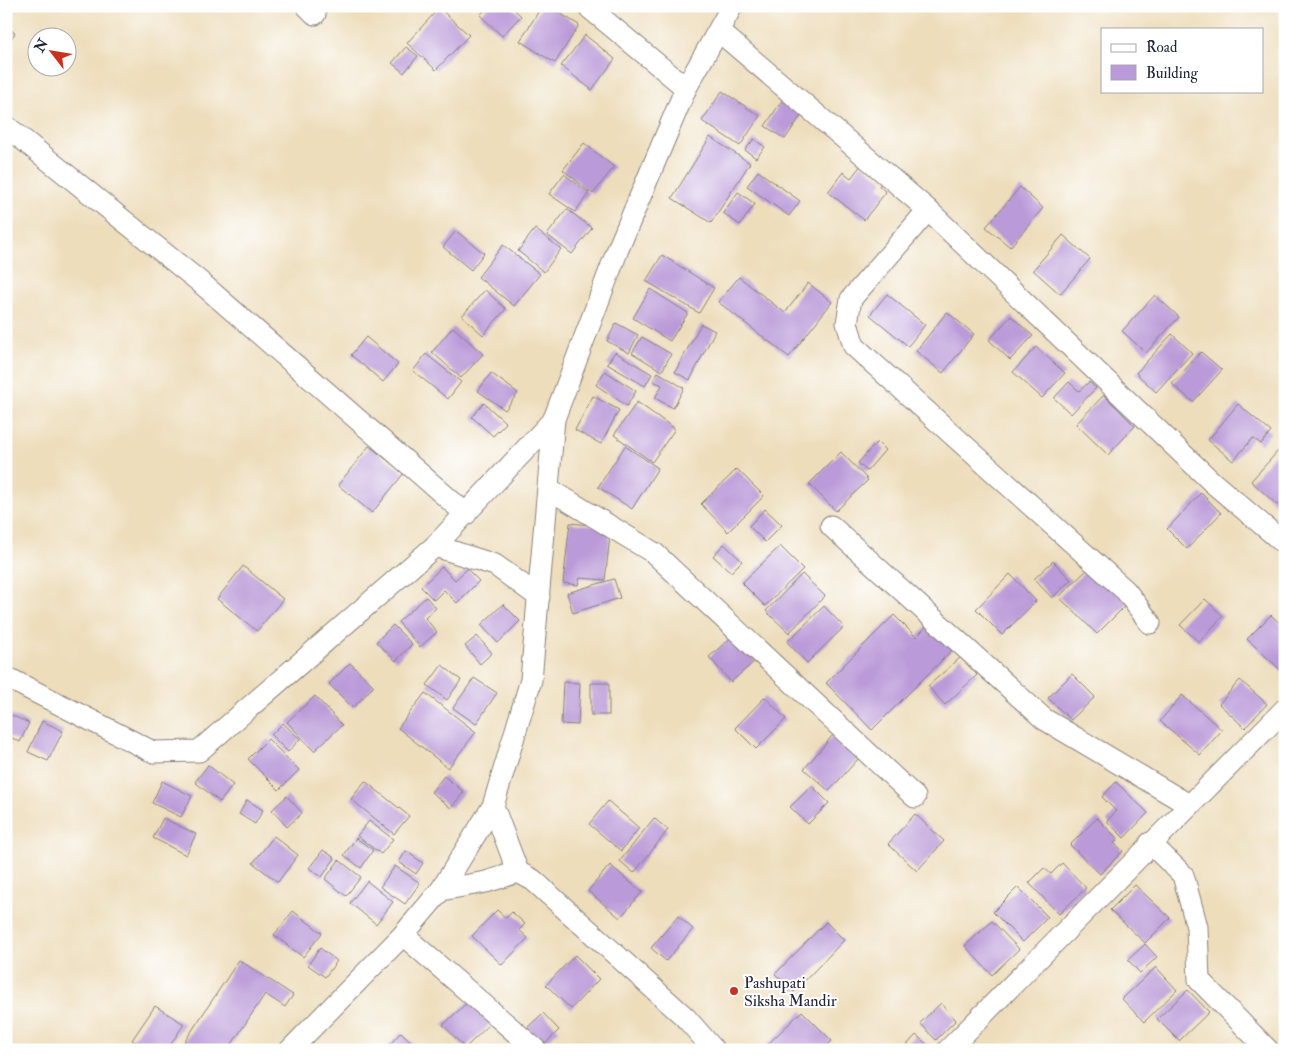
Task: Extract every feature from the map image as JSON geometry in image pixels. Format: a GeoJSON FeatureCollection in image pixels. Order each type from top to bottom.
{"type":"FeatureCollection","features":[{"type":"Feature","properties":{"kind":"street"},"geometry":{"type":"LineString","coordinates":[[588,6],[686,88]]}},
{"type":"Feature","properties":{"kind":"street"},"geometry":{"type":"LineString","coordinates":[[291,1049],[403,935],[441,890],[493,806],[531,680],[554,419],[618,249],[686,88],[720,32],[732,6]]}},
{"type":"Feature","properties":{"kind":"street"},"geometry":{"type":"LineString","coordinates":[[720,32],[928,210],[1212,482],[1285,544]]}},
{"type":"Feature","properties":{"kind":"street"},"geometry":{"type":"LineString","coordinates":[[6,126],[200,282],[466,514]]}},
{"type":"Feature","properties":{"kind":"street"},"geometry":{"type":"LineString","coordinates":[[928,210],[850,299],[847,324],[854,346],[1126,591],[1150,623]]}},
{"type":"Feature","properties":{"kind":"street"},"geometry":{"type":"LineString","coordinates":[[6,678],[152,752],[199,751],[435,546],[554,419]]}},
{"type":"Feature","properties":{"kind":"street"},"geometry":{"type":"LineString","coordinates":[[549,489],[654,552],[915,797]]}},
{"type":"Feature","properties":{"kind":"street"},"geometry":{"type":"LineString","coordinates":[[831,526],[1044,719],[1189,805]]}},
{"type":"Feature","properties":{"kind":"street"},"geometry":{"type":"LineString","coordinates":[[435,546],[495,565],[539,596]]}},
{"type":"Feature","properties":{"kind":"street"},"geometry":{"type":"LineString","coordinates":[[948,1050],[1150,843],[1285,709]]}},
{"type":"Feature","properties":{"kind":"street"},"geometry":{"type":"LineString","coordinates":[[493,806],[518,872],[533,880],[685,1017],[714,1050]]}},
{"type":"Feature","properties":{"kind":"street"},"geometry":{"type":"LineString","coordinates":[[1150,843],[1183,876],[1197,927],[1199,980],[1268,1050]]}},
{"type":"Feature","properties":{"kind":"street"},"geometry":{"type":"LineString","coordinates":[[441,890],[486,882],[518,872]]}},
{"type":"Feature","properties":{"kind":"street"},"geometry":{"type":"LineString","coordinates":[[403,935],[536,1050]]}},
{"type":"Feature","properties":{"kind":"building"},"geometry":{"type":"Polygon","coordinates":[[[489,6],[511,6],[521,16],[502,36],[480,15],[489,6]]]}},
{"type":"Feature","properties":{"kind":"building"},"geometry":{"type":"Polygon","coordinates":[[[542,6],[548,6],[579,25],[555,63],[520,41],[542,6]]]}},
{"type":"Feature","properties":{"kind":"building"},"geometry":{"type":"Polygon","coordinates":[[[439,8],[469,35],[436,70],[407,43],[439,8]]]}},
{"type":"Feature","properties":{"kind":"building"},"geometry":{"type":"Polygon","coordinates":[[[6,27],[15,33],[6,46],[6,27]]]}},
{"type":"Feature","properties":{"kind":"building"},"geometry":{"type":"Polygon","coordinates":[[[585,35],[615,59],[592,90],[561,66],[585,35]]]}},
{"type":"Feature","properties":{"kind":"building"},"geometry":{"type":"Polygon","coordinates":[[[406,47],[418,56],[404,73],[392,63],[406,47]]]}},
{"type":"Feature","properties":{"kind":"building"},"geometry":{"type":"Polygon","coordinates":[[[722,91],[760,116],[740,146],[702,121],[722,91]]]}},
{"type":"Feature","properties":{"kind":"building"},"geometry":{"type":"Polygon","coordinates":[[[783,99],[803,113],[785,139],[765,126],[783,99]]]}},
{"type":"Feature","properties":{"kind":"building"},"geometry":{"type":"Polygon","coordinates":[[[710,137],[750,163],[711,223],[672,198],[710,137]]]}},
{"type":"Feature","properties":{"kind":"building"},"geometry":{"type":"Polygon","coordinates":[[[754,139],[765,147],[756,158],[745,150],[754,139]]]}},
{"type":"Feature","properties":{"kind":"building"},"geometry":{"type":"Polygon","coordinates":[[[584,143],[614,167],[593,194],[563,170],[584,143]]]}},
{"type":"Feature","properties":{"kind":"building"},"geometry":{"type":"Polygon","coordinates":[[[862,164],[883,181],[879,186],[886,192],[864,220],[828,192],[843,172],[851,178],[862,164]]]}},
{"type":"Feature","properties":{"kind":"building"},"geometry":{"type":"Polygon","coordinates":[[[758,171],[800,201],[789,216],[747,186],[758,171]]]}},
{"type":"Feature","properties":{"kind":"building"},"geometry":{"type":"Polygon","coordinates":[[[564,174],[589,193],[575,212],[549,194],[564,174]]]}},
{"type":"Feature","properties":{"kind":"building"},"geometry":{"type":"Polygon","coordinates":[[[1020,187],[1043,208],[1010,247],[986,227],[1020,187]]]}},
{"type":"Feature","properties":{"kind":"building"},"geometry":{"type":"Polygon","coordinates":[[[738,192],[755,204],[740,225],[723,213],[738,192]]]}},
{"type":"Feature","properties":{"kind":"building"},"geometry":{"type":"Polygon","coordinates":[[[567,209],[592,228],[572,254],[547,235],[567,209]]]}},
{"type":"Feature","properties":{"kind":"building"},"geometry":{"type":"Polygon","coordinates":[[[535,229],[561,249],[544,272],[518,251],[535,229]]]}},
{"type":"Feature","properties":{"kind":"building"},"geometry":{"type":"Polygon","coordinates":[[[456,231],[484,253],[471,270],[443,247],[456,231]]]}},
{"type":"Feature","properties":{"kind":"building"},"geometry":{"type":"Polygon","coordinates":[[[1063,235],[1090,259],[1060,294],[1033,270],[1063,235]]]}},
{"type":"Feature","properties":{"kind":"building"},"geometry":{"type":"Polygon","coordinates":[[[503,245],[540,274],[514,306],[478,277],[503,245]]]}},
{"type":"Feature","properties":{"kind":"building"},"geometry":{"type":"Polygon","coordinates":[[[662,255],[714,288],[699,313],[646,281],[662,255]]]}},
{"type":"Feature","properties":{"kind":"building"},"geometry":{"type":"Polygon","coordinates":[[[739,277],[785,313],[808,283],[832,302],[789,357],[718,302],[739,277]]]}},
{"type":"Feature","properties":{"kind":"building"},"geometry":{"type":"Polygon","coordinates":[[[650,289],[688,313],[670,341],[633,318],[650,289]]]}},
{"type":"Feature","properties":{"kind":"building"},"geometry":{"type":"Polygon","coordinates":[[[485,290],[506,309],[483,335],[462,316],[485,290]]]}},
{"type":"Feature","properties":{"kind":"building"},"geometry":{"type":"Polygon","coordinates":[[[887,294],[925,325],[908,346],[870,315],[887,294]]]}},
{"type":"Feature","properties":{"kind":"building"},"geometry":{"type":"Polygon","coordinates":[[[1155,295],[1179,317],[1146,353],[1122,331],[1155,295]]]}},
{"type":"Feature","properties":{"kind":"building"},"geometry":{"type":"Polygon","coordinates":[[[947,312],[974,334],[943,373],[916,351],[947,312]]]}},
{"type":"Feature","properties":{"kind":"building"},"geometry":{"type":"Polygon","coordinates":[[[1011,316],[1033,336],[1010,360],[989,340],[1011,316]]]}},
{"type":"Feature","properties":{"kind":"building"},"geometry":{"type":"Polygon","coordinates":[[[616,323],[638,335],[629,353],[607,341],[616,323]]]}},
{"type":"Feature","properties":{"kind":"building"},"geometry":{"type":"Polygon","coordinates":[[[701,324],[715,331],[690,380],[675,372],[701,324]]]}},
{"type":"Feature","properties":{"kind":"building"},"geometry":{"type":"Polygon","coordinates":[[[453,327],[483,354],[461,378],[432,352],[453,327]]]}},
{"type":"Feature","properties":{"kind":"building"},"geometry":{"type":"Polygon","coordinates":[[[1172,334],[1192,353],[1156,392],[1136,373],[1172,334]]]}},
{"type":"Feature","properties":{"kind":"building"},"geometry":{"type":"Polygon","coordinates":[[[366,337],[398,364],[383,382],[351,355],[366,337]]]}},
{"type":"Feature","properties":{"kind":"building"},"geometry":{"type":"Polygon","coordinates":[[[642,337],[671,354],[662,371],[632,353],[642,337]]]}},
{"type":"Feature","properties":{"kind":"building"},"geometry":{"type":"Polygon","coordinates":[[[1036,347],[1065,373],[1042,398],[1013,372],[1036,347]]]}},
{"type":"Feature","properties":{"kind":"building"},"geometry":{"type":"Polygon","coordinates":[[[615,352],[652,374],[645,386],[607,364],[615,352]]]}},
{"type":"Feature","properties":{"kind":"building"},"geometry":{"type":"Polygon","coordinates":[[[1201,352],[1222,370],[1193,402],[1172,384],[1201,352]]]}},
{"type":"Feature","properties":{"kind":"building"},"geometry":{"type":"Polygon","coordinates":[[[426,354],[461,382],[448,399],[413,371],[426,354]]]}},
{"type":"Feature","properties":{"kind":"building"},"geometry":{"type":"Polygon","coordinates":[[[605,371],[636,391],[627,406],[596,385],[605,371]]]}},
{"type":"Feature","properties":{"kind":"building"},"geometry":{"type":"Polygon","coordinates":[[[658,372],[684,388],[673,408],[655,398],[662,385],[653,381],[658,372]]]}},
{"type":"Feature","properties":{"kind":"building"},"geometry":{"type":"Polygon","coordinates":[[[491,373],[518,393],[505,410],[478,391],[491,373]]]}},
{"type":"Feature","properties":{"kind":"building"},"geometry":{"type":"Polygon","coordinates":[[[1069,382],[1079,391],[1089,382],[1096,388],[1071,414],[1054,398],[1069,382]]]}},
{"type":"Feature","properties":{"kind":"building"},"geometry":{"type":"Polygon","coordinates":[[[1104,395],[1135,426],[1108,455],[1076,424],[1104,395]]]}},
{"type":"Feature","properties":{"kind":"building"},"geometry":{"type":"Polygon","coordinates":[[[593,396],[619,410],[601,444],[575,430],[593,396]]]}},
{"type":"Feature","properties":{"kind":"building"},"geometry":{"type":"Polygon","coordinates":[[[637,402],[675,429],[652,462],[614,435],[637,402]]]}},
{"type":"Feature","properties":{"kind":"building"},"geometry":{"type":"Polygon","coordinates":[[[484,403],[506,423],[493,436],[472,417],[484,403]]]}},
{"type":"Feature","properties":{"kind":"building"},"geometry":{"type":"Polygon","coordinates":[[[1238,404],[1271,432],[1261,444],[1253,438],[1233,461],[1208,440],[1238,404]]]}},
{"type":"Feature","properties":{"kind":"building"},"geometry":{"type":"Polygon","coordinates":[[[877,442],[885,450],[867,471],[858,463],[877,442]]]}},
{"type":"Feature","properties":{"kind":"building"},"geometry":{"type":"Polygon","coordinates":[[[369,446],[404,473],[372,513],[338,485],[369,446]]]}},
{"type":"Feature","properties":{"kind":"building"},"geometry":{"type":"Polygon","coordinates":[[[625,446],[658,468],[632,509],[598,487],[625,446]]]}},
{"type":"Feature","properties":{"kind":"building"},"geometry":{"type":"Polygon","coordinates":[[[1279,450],[1285,456],[1285,497],[1277,505],[1251,481],[1279,450]]]}},
{"type":"Feature","properties":{"kind":"building"},"geometry":{"type":"Polygon","coordinates":[[[841,452],[868,480],[836,511],[809,484],[841,452]]]}},
{"type":"Feature","properties":{"kind":"building"},"geometry":{"type":"Polygon","coordinates":[[[737,469],[764,496],[728,532],[701,504],[737,469]]]}},
{"type":"Feature","properties":{"kind":"building"},"geometry":{"type":"Polygon","coordinates":[[[1201,493],[1221,513],[1187,549],[1167,529],[1201,493]]]}},
{"type":"Feature","properties":{"kind":"building"},"geometry":{"type":"Polygon","coordinates":[[[765,509],[782,525],[765,542],[749,526],[765,509]]]}},
{"type":"Feature","properties":{"kind":"building"},"geometry":{"type":"Polygon","coordinates":[[[570,523],[611,527],[605,580],[580,578],[578,585],[563,583],[570,523]]]}},
{"type":"Feature","properties":{"kind":"building"},"geometry":{"type":"Polygon","coordinates":[[[724,544],[742,561],[731,572],[713,556],[724,544]]]}},
{"type":"Feature","properties":{"kind":"building"},"geometry":{"type":"Polygon","coordinates":[[[780,546],[803,569],[765,606],[742,583],[780,546]]]}},
{"type":"Feature","properties":{"kind":"building"},"geometry":{"type":"Polygon","coordinates":[[[1053,561],[1071,580],[1052,598],[1034,579],[1053,561]]]}},
{"type":"Feature","properties":{"kind":"building"},"geometry":{"type":"Polygon","coordinates":[[[1092,565],[1129,602],[1097,634],[1059,597],[1092,565]]]}},
{"type":"Feature","properties":{"kind":"building"},"geometry":{"type":"Polygon","coordinates":[[[243,566],[283,599],[257,631],[217,599],[243,566]]]}},
{"type":"Feature","properties":{"kind":"building"},"geometry":{"type":"Polygon","coordinates":[[[442,567],[455,580],[467,569],[479,581],[457,603],[444,590],[434,600],[421,587],[442,567]]]}},
{"type":"Feature","properties":{"kind":"building"},"geometry":{"type":"Polygon","coordinates":[[[802,574],[825,596],[789,633],[766,611],[802,574]]]}},
{"type":"Feature","properties":{"kind":"building"},"geometry":{"type":"Polygon","coordinates":[[[1010,574],[1036,601],[1002,635],[976,609],[1010,574]]]}},
{"type":"Feature","properties":{"kind":"building"},"geometry":{"type":"Polygon","coordinates":[[[614,579],[620,598],[573,613],[567,593],[614,579]]]}},
{"type":"Feature","properties":{"kind":"building"},"geometry":{"type":"Polygon","coordinates":[[[426,597],[436,608],[425,618],[437,632],[420,647],[398,622],[426,597]]]}},
{"type":"Feature","properties":{"kind":"building"},"geometry":{"type":"Polygon","coordinates":[[[1205,599],[1223,616],[1199,642],[1180,625],[1205,599]]]}},
{"type":"Feature","properties":{"kind":"building"},"geometry":{"type":"Polygon","coordinates":[[[503,604],[520,621],[498,643],[481,625],[503,604]]]}},
{"type":"Feature","properties":{"kind":"building"},"geometry":{"type":"Polygon","coordinates":[[[824,606],[844,627],[807,663],[787,642],[824,606]]]}},
{"type":"Feature","properties":{"kind":"building"},"geometry":{"type":"Polygon","coordinates":[[[894,615],[916,637],[931,622],[955,647],[872,730],[826,683],[894,615]]]}},
{"type":"Feature","properties":{"kind":"building"},"geometry":{"type":"Polygon","coordinates":[[[1271,615],[1285,628],[1285,674],[1247,639],[1271,615]]]}},
{"type":"Feature","properties":{"kind":"building"},"geometry":{"type":"Polygon","coordinates":[[[393,625],[412,644],[396,661],[376,642],[393,625]]]}},
{"type":"Feature","properties":{"kind":"building"},"geometry":{"type":"Polygon","coordinates":[[[734,635],[756,660],[731,682],[709,657],[734,635]]]}},
{"type":"Feature","properties":{"kind":"building"},"geometry":{"type":"Polygon","coordinates":[[[477,636],[492,653],[480,664],[465,646],[477,636]]]}},
{"type":"Feature","properties":{"kind":"building"},"geometry":{"type":"Polygon","coordinates":[[[961,657],[977,675],[945,705],[928,686],[961,657]]]}},
{"type":"Feature","properties":{"kind":"building"},"geometry":{"type":"Polygon","coordinates":[[[350,663],[374,686],[353,708],[329,684],[350,663]]]}},
{"type":"Feature","properties":{"kind":"building"},"geometry":{"type":"Polygon","coordinates":[[[442,665],[461,680],[447,700],[427,685],[442,665]]]}},
{"type":"Feature","properties":{"kind":"building"},"geometry":{"type":"Polygon","coordinates":[[[1072,674],[1095,697],[1071,720],[1048,698],[1072,674]]]}},
{"type":"Feature","properties":{"kind":"building"},"geometry":{"type":"Polygon","coordinates":[[[474,678],[497,693],[476,724],[453,708],[474,678]]]}},
{"type":"Feature","properties":{"kind":"building"},"geometry":{"type":"Polygon","coordinates":[[[1240,680],[1267,704],[1245,728],[1219,704],[1240,680]]]}},
{"type":"Feature","properties":{"kind":"building"},"geometry":{"type":"Polygon","coordinates":[[[563,682],[580,683],[578,725],[561,724],[563,682]]]}},
{"type":"Feature","properties":{"kind":"building"},"geometry":{"type":"Polygon","coordinates":[[[591,683],[609,683],[609,715],[591,715],[591,683]]]}},
{"type":"Feature","properties":{"kind":"building"},"geometry":{"type":"Polygon","coordinates":[[[425,693],[476,732],[448,768],[398,728],[425,693]]]}},
{"type":"Feature","properties":{"kind":"building"},"geometry":{"type":"Polygon","coordinates":[[[1182,695],[1222,730],[1200,755],[1160,721],[1182,695]]]}},
{"type":"Feature","properties":{"kind":"building"},"geometry":{"type":"Polygon","coordinates":[[[315,696],[342,725],[314,751],[287,722],[315,696]]]}},
{"type":"Feature","properties":{"kind":"building"},"geometry":{"type":"Polygon","coordinates":[[[765,697],[786,719],[756,749],[735,728],[765,697]]]}},
{"type":"Feature","properties":{"kind":"building"},"geometry":{"type":"Polygon","coordinates":[[[6,713],[29,723],[20,742],[6,735],[6,713]]]}},
{"type":"Feature","properties":{"kind":"building"},"geometry":{"type":"Polygon","coordinates":[[[42,721],[63,731],[48,761],[28,752],[42,721]]]}},
{"type":"Feature","properties":{"kind":"building"},"geometry":{"type":"Polygon","coordinates":[[[283,723],[300,739],[288,752],[271,735],[283,723]]]}},
{"type":"Feature","properties":{"kind":"building"},"geometry":{"type":"Polygon","coordinates":[[[833,735],[859,758],[829,791],[804,769],[833,735]]]}},
{"type":"Feature","properties":{"kind":"building"},"geometry":{"type":"Polygon","coordinates":[[[268,739],[299,770],[279,790],[248,759],[268,739]]]}},
{"type":"Feature","properties":{"kind":"building"},"geometry":{"type":"Polygon","coordinates":[[[208,765],[233,785],[220,802],[195,782],[208,765]]]}},
{"type":"Feature","properties":{"kind":"building"},"geometry":{"type":"Polygon","coordinates":[[[444,776],[464,792],[451,808],[431,792],[444,776]]]}},
{"type":"Feature","properties":{"kind":"building"},"geometry":{"type":"Polygon","coordinates":[[[162,781],[192,796],[181,817],[152,803],[162,781]]]}},
{"type":"Feature","properties":{"kind":"building"},"geometry":{"type":"Polygon","coordinates":[[[365,781],[409,816],[394,834],[351,799],[365,781]]]}},
{"type":"Feature","properties":{"kind":"building"},"geometry":{"type":"Polygon","coordinates":[[[1116,782],[1148,813],[1124,838],[1107,821],[1116,811],[1102,797],[1116,782]]]}},
{"type":"Feature","properties":{"kind":"building"},"geometry":{"type":"Polygon","coordinates":[[[812,786],[829,803],[808,824],[790,807],[812,786]]]}},
{"type":"Feature","properties":{"kind":"building"},"geometry":{"type":"Polygon","coordinates":[[[287,796],[302,813],[287,827],[272,810],[287,796]]]}},
{"type":"Feature","properties":{"kind":"building"},"geometry":{"type":"Polygon","coordinates":[[[247,800],[263,810],[255,824],[239,814],[247,800]]]}},
{"type":"Feature","properties":{"kind":"building"},"geometry":{"type":"Polygon","coordinates":[[[608,801],[639,828],[621,851],[589,824],[608,801]]]}},
{"type":"Feature","properties":{"kind":"building"},"geometry":{"type":"Polygon","coordinates":[[[915,814],[944,841],[917,871],[888,844],[915,814]]]}},
{"type":"Feature","properties":{"kind":"building"},"geometry":{"type":"Polygon","coordinates":[[[163,818],[196,834],[186,855],[153,838],[163,818]]]}},
{"type":"Feature","properties":{"kind":"building"},"geometry":{"type":"Polygon","coordinates":[[[654,818],[668,830],[634,873],[620,861],[654,818]]]}},
{"type":"Feature","properties":{"kind":"building"},"geometry":{"type":"Polygon","coordinates":[[[1097,818],[1118,839],[1114,843],[1123,851],[1100,874],[1070,845],[1097,818]]]}},
{"type":"Feature","properties":{"kind":"building"},"geometry":{"type":"Polygon","coordinates":[[[369,821],[393,839],[381,854],[357,836],[369,821]]]}},
{"type":"Feature","properties":{"kind":"building"},"geometry":{"type":"Polygon","coordinates":[[[274,836],[298,855],[278,882],[253,863],[274,836]]]}},
{"type":"Feature","properties":{"kind":"building"},"geometry":{"type":"Polygon","coordinates":[[[356,838],[373,850],[361,868],[344,855],[356,838]]]}},
{"type":"Feature","properties":{"kind":"building"},"geometry":{"type":"Polygon","coordinates":[[[323,850],[335,858],[322,877],[309,868],[323,850]]]}},
{"type":"Feature","properties":{"kind":"building"},"geometry":{"type":"Polygon","coordinates":[[[406,851],[423,863],[416,874],[399,862],[406,851]]]}},
{"type":"Feature","properties":{"kind":"building"},"geometry":{"type":"Polygon","coordinates":[[[339,860],[361,877],[346,896],[325,879],[339,860]]]}},
{"type":"Feature","properties":{"kind":"building"},"geometry":{"type":"Polygon","coordinates":[[[1062,863],[1086,888],[1059,914],[1029,883],[1044,868],[1051,874],[1062,863]]]}},
{"type":"Feature","properties":{"kind":"building"},"geometry":{"type":"Polygon","coordinates":[[[610,865],[642,892],[620,918],[588,891],[610,865]]]}},
{"type":"Feature","properties":{"kind":"building"},"geometry":{"type":"Polygon","coordinates":[[[395,866],[420,883],[405,904],[380,887],[395,866]]]}},
{"type":"Feature","properties":{"kind":"building"},"geometry":{"type":"Polygon","coordinates":[[[367,881],[393,902],[376,924],[350,903],[367,881]]]}},
{"type":"Feature","properties":{"kind":"building"},"geometry":{"type":"Polygon","coordinates":[[[1135,885],[1170,918],[1145,943],[1110,910],[1135,885]]]}},
{"type":"Feature","properties":{"kind":"building"},"geometry":{"type":"Polygon","coordinates":[[[1018,887],[1048,917],[1023,942],[993,912],[1018,887]]]}},
{"type":"Feature","properties":{"kind":"building"},"geometry":{"type":"Polygon","coordinates":[[[497,910],[506,918],[512,912],[525,924],[519,930],[528,938],[502,965],[472,936],[497,910]]]}},
{"type":"Feature","properties":{"kind":"building"},"geometry":{"type":"Polygon","coordinates":[[[293,911],[322,933],[303,957],[274,935],[293,911]]]}},
{"type":"Feature","properties":{"kind":"building"},"geometry":{"type":"Polygon","coordinates":[[[678,916],[693,929],[666,961],[651,948],[678,916]]]}},
{"type":"Feature","properties":{"kind":"building"},"geometry":{"type":"Polygon","coordinates":[[[992,921],[1019,949],[992,975],[965,946],[992,921]]]}},
{"type":"Feature","properties":{"kind":"building"},"geometry":{"type":"Polygon","coordinates":[[[826,922],[844,940],[794,992],[775,974],[826,922]]]}},
{"type":"Feature","properties":{"kind":"building"},"geometry":{"type":"Polygon","coordinates":[[[1145,944],[1157,957],[1140,973],[1128,960],[1145,944]]]}},
{"type":"Feature","properties":{"kind":"building"},"geometry":{"type":"Polygon","coordinates":[[[320,948],[337,961],[325,977],[308,965],[320,948]]]}},
{"type":"Feature","properties":{"kind":"building"},"geometry":{"type":"Polygon","coordinates":[[[575,955],[599,979],[571,1009],[546,985],[575,955]]]}},
{"type":"Feature","properties":{"kind":"building"},"geometry":{"type":"Polygon","coordinates":[[[239,960],[293,995],[285,1007],[265,994],[228,1050],[179,1050],[239,960]]]}},
{"type":"Feature","properties":{"kind":"building"},"geometry":{"type":"Polygon","coordinates":[[[1156,967],[1177,990],[1144,1022],[1122,999],[1156,967]]]}},
{"type":"Feature","properties":{"kind":"building"},"geometry":{"type":"Polygon","coordinates":[[[1188,990],[1209,1012],[1179,1041],[1157,1019],[1188,990]]]}},
{"type":"Feature","properties":{"kind":"building"},"geometry":{"type":"Polygon","coordinates":[[[471,999],[493,1021],[465,1048],[443,1025],[471,999]]]}},
{"type":"Feature","properties":{"kind":"building"},"geometry":{"type":"Polygon","coordinates":[[[941,1003],[956,1020],[936,1040],[920,1023],[941,1003]]]}},
{"type":"Feature","properties":{"kind":"building"},"geometry":{"type":"Polygon","coordinates":[[[155,1006],[184,1024],[167,1050],[148,1050],[132,1040],[155,1006]]]}},
{"type":"Feature","properties":{"kind":"building"},"geometry":{"type":"Polygon","coordinates":[[[802,1011],[832,1041],[823,1050],[772,1050],[767,1045],[802,1011]]]}},
{"type":"Feature","properties":{"kind":"building"},"geometry":{"type":"Polygon","coordinates":[[[543,1013],[559,1030],[544,1045],[527,1028],[543,1013]]]}},
{"type":"Feature","properties":{"kind":"building"},"geometry":{"type":"Polygon","coordinates":[[[401,1032],[420,1050],[385,1050],[401,1032]]]}},
{"type":"Feature","properties":{"kind":"building"},"geometry":{"type":"Polygon","coordinates":[[[916,1035],[930,1047],[927,1050],[910,1050],[906,1046],[916,1035]]]}},
{"type":"Feature","properties":{"kind":"place","name":"Pashupati Siksha Mandir"},"geometry":{"type":"Point","coordinates":[734,991]}}]}
